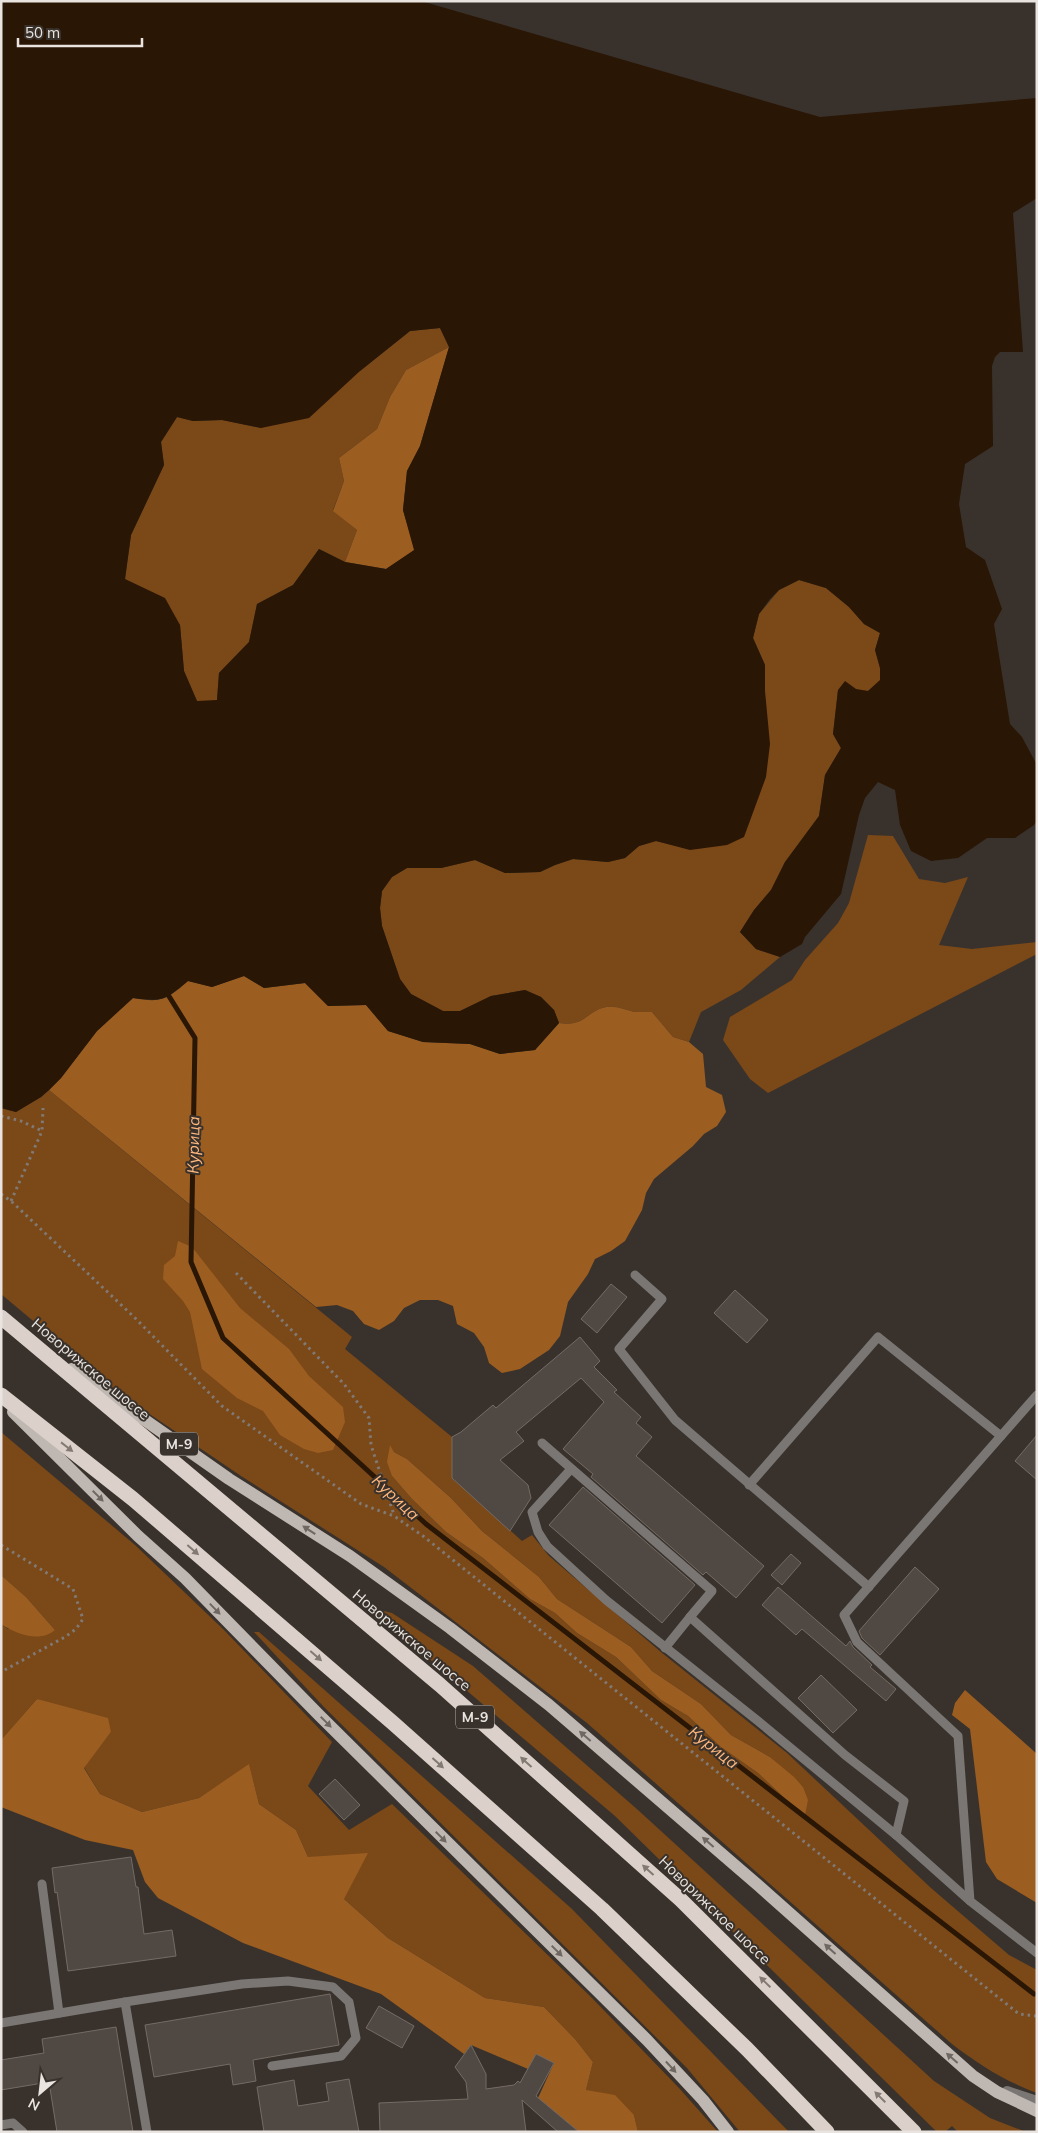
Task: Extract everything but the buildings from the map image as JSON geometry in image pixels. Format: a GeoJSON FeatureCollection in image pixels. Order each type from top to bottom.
{"type":"FeatureCollection","features":[{"type":"Feature","properties":{"kind":"highway","name":"Новорижское шоссе"},"geometry":{"type":"LineString","coordinates":[[7,1322],[440,1685],[681,1900],[914,2132]]}},
{"type":"Feature","properties":{"kind":"highway"},"geometry":{"type":"LineString","coordinates":[[1,1395],[133,1498],[386,1717],[602,1909],[747,2049],[827,2132]]}},
{"type":"Feature","properties":{"kind":"main road","name":"М-9"},"geometry":{"type":"LineString","coordinates":[[7,1322],[229,1479],[350,1556],[450,1628],[557,1712],[759,1886],[973,2076],[997,2092],[1037,2111]]}},
{"type":"Feature","properties":{"kind":"main road"},"geometry":{"type":"LineString","coordinates":[[1,1400],[138,1536],[185,1578],[319,1715],[647,2040],[703,2100],[728,2132]]}},
{"type":"Feature","properties":{"kind":"street"},"geometry":{"type":"LineString","coordinates":[[973,2076],[1037,2101]]}},
{"type":"Feature","properties":{"kind":"lane"},"geometry":{"type":"LineString","coordinates":[[635,1275],[662,1299],[619,1349],[675,1420],[869,1587]]}},
{"type":"Feature","properties":{"kind":"lane"},"geometry":{"type":"LineString","coordinates":[[749,1485],[878,1336],[1001,1436]]}},
{"type":"Feature","properties":{"kind":"lane"},"geometry":{"type":"LineString","coordinates":[[970,1901],[958,1736],[857,1642],[844,1615],[1037,1395]]}},
{"type":"Feature","properties":{"kind":"lane"},"geometry":{"type":"LineString","coordinates":[[542,1444],[712,1591],[665,1648]]}},
{"type":"Feature","properties":{"kind":"lane"},"geometry":{"type":"LineString","coordinates":[[571,1469],[532,1512],[538,1532],[547,1546],[564,1563],[665,1648],[758,1721],[896,1835],[970,1901],[1037,1953]]}},
{"type":"Feature","properties":{"kind":"lane"},"geometry":{"type":"LineString","coordinates":[[690,1617],[845,1755],[904,1801],[896,1835]]}},
{"type":"Feature","properties":{"kind":"lane"},"geometry":{"type":"LineString","coordinates":[[42,1884],[59,2013]]}},
{"type":"Feature","properties":{"kind":"lane"},"geometry":{"type":"LineString","coordinates":[[1,2023],[242,1984],[288,1981],[333,1987],[349,2002],[356,2038],[341,2056],[272,2066]]}},
{"type":"Feature","properties":{"kind":"lane"},"geometry":{"type":"LineString","coordinates":[[125,2002],[147,2132]]}},
{"type":"Feature","properties":{"kind":"lane"},"geometry":{"type":"LineString","coordinates":[[1,2125],[13,2123],[23,2132]]}},
{"type":"Feature","properties":{"kind":"path"},"geometry":{"type":"LineString","coordinates":[[11,1201],[42,1131],[43,1108]]}},
{"type":"Feature","properties":{"kind":"path"},"geometry":{"type":"LineString","coordinates":[[1,1116],[21,1121],[42,1131]]}},
{"type":"Feature","properties":{"kind":"path"},"geometry":{"type":"LineString","coordinates":[[1,1194],[11,1201],[134,1316],[222,1406],[361,1504],[394,1516],[423,1536],[1019,2014],[1037,2016]]}},
{"type":"Feature","properties":{"kind":"path"},"geometry":{"type":"LineString","coordinates":[[236,1273],[344,1384],[369,1418],[371,1445],[394,1516]]}},
{"type":"Feature","properties":{"kind":"path"},"geometry":{"type":"LineString","coordinates":[[1,1545],[73,1589],[82,1619],[76,1629],[65,1637],[1,1672]]}},
{"type":"Feature","properties":{"kind":"shaded area"},"geometry":{"type":"Polygon","coordinates":[[[1,1],[421,1],[820,117],[1037,98],[1037,198],[1013,213],[1023,352],[1000,352],[995,357],[992,366],[993,446],[965,464],[959,504],[966,547],[985,560],[1002,609],[994,624],[1010,724],[1022,737],[1037,765],[1037,820],[1034,825],[1015,838],[987,838],[958,858],[931,861],[911,851],[900,825],[895,790],[878,782],[865,798],[859,815],[841,894],[805,937],[802,944],[780,957],[756,949],[740,932],[754,910],[771,890],[785,862],[819,816],[825,775],[841,748],[833,734],[838,690],[845,681],[856,689],[868,691],[880,680],[880,668],[875,650],[880,633],[864,624],[849,607],[826,588],[799,580],[779,590],[770,599],[759,614],[753,638],[765,665],[765,691],[770,744],[766,777],[744,837],[727,845],[690,850],[656,841],[639,846],[625,858],[608,862],[573,859],[540,872],[505,873],[475,860],[441,868],[407,868],[392,877],[382,891],[380,908],[382,926],[400,979],[411,994],[443,1011],[460,1011],[491,996],[525,990],[541,997],[554,1010],[559,1023],[535,1050],[500,1054],[470,1044],[423,1042],[388,1031],[366,1005],[328,1006],[305,983],[264,988],[244,976],[212,987],[188,981],[163,998],[151,1000],[133,998],[97,1031],[61,1078],[41,1097],[16,1112],[1,1108],[1,1]],[[440,328],[410,331],[360,371],[309,418],[261,428],[222,420],[193,421],[177,417],[161,442],[164,465],[131,535],[125,579],[165,598],[180,625],[184,671],[197,701],[217,700],[219,673],[249,642],[257,604],[293,585],[319,549],[345,562],[386,569],[414,550],[403,510],[407,471],[420,446],[449,347],[440,328]]]}},
{"type":"Feature","properties":{"kind":"shaded area"},"geometry":{"type":"Polygon","coordinates":[[[440,328],[449,347],[406,370],[390,397],[377,429],[339,458],[344,481],[333,510],[357,530],[345,562],[319,549],[293,585],[257,604],[249,642],[219,673],[217,701],[197,701],[184,671],[180,625],[125,579],[131,535],[164,465],[161,442],[177,417],[193,421],[222,420],[261,428],[360,371],[410,331],[440,328]]]}},
{"type":"Feature","properties":{"kind":"shaded area"},"geometry":{"type":"Polygon","coordinates":[[[449,347],[420,446],[407,471],[403,510],[415,550],[386,569],[345,562],[357,530],[333,511],[344,481],[339,458],[377,429],[390,397],[406,370],[449,347]]]}},
{"type":"Feature","properties":{"kind":"shaded area"},"geometry":{"type":"Polygon","coordinates":[[[799,580],[826,588],[849,607],[864,624],[880,633],[875,650],[880,668],[880,681],[868,691],[838,690],[833,734],[841,748],[825,775],[819,816],[785,862],[771,890],[754,910],[740,932],[756,949],[780,957],[741,990],[701,1012],[689,1042],[673,1037],[652,1012],[636,1012],[607,1007],[596,1011],[579,1022],[559,1023],[554,1010],[541,997],[525,990],[491,996],[460,1011],[443,1011],[411,994],[400,979],[382,926],[380,908],[382,891],[392,877],[407,868],[441,868],[475,860],[505,873],[540,872],[573,859],[608,862],[625,858],[639,846],[656,841],[673,845],[765,691],[765,665],[753,638],[759,614],[779,590],[799,580]]]}},
{"type":"Feature","properties":{"kind":"shaded area"},"geometry":{"type":"Polygon","coordinates":[[[868,835],[893,836],[919,879],[945,883],[968,877],[939,945],[972,949],[1037,942],[1037,954],[768,1093],[750,1079],[723,1040],[730,1017],[792,980],[805,960],[838,923],[849,903],[868,835]]]}},
{"type":"Feature","properties":{"kind":"shaded area"},"geometry":{"type":"Polygon","coordinates":[[[244,976],[264,988],[305,983],[328,1006],[366,1005],[388,1031],[423,1042],[470,1044],[500,1054],[535,1050],[559,1023],[579,1022],[602,1008],[615,1007],[636,1012],[652,1012],[673,1037],[689,1042],[703,1054],[706,1087],[722,1095],[726,1112],[717,1126],[704,1134],[693,1146],[654,1179],[646,1193],[642,1210],[625,1241],[595,1259],[588,1274],[568,1302],[560,1336],[549,1350],[520,1369],[502,1373],[489,1363],[484,1347],[474,1333],[457,1324],[453,1306],[438,1300],[420,1300],[404,1308],[394,1321],[379,1330],[364,1324],[353,1311],[337,1305],[316,1307],[49,1090],[61,1078],[97,1031],[133,998],[163,999],[188,981],[212,987],[244,976]]]}},
{"type":"Feature","properties":{"kind":"shaded area"},"geometry":{"type":"Polygon","coordinates":[[[49,1090],[352,1337],[345,1349],[452,1437],[452,1478],[522,1541],[532,1535],[549,1556],[662,1653],[787,1753],[931,1888],[1009,1955],[1037,1970],[1037,2093],[993,2072],[952,2044],[587,1723],[384,1567],[241,1476],[123,1396],[1,1294],[1,1108],[16,1112],[49,1090]],[[390,1446],[392,1476],[412,1499],[446,1532],[483,1558],[530,1599],[555,1613],[577,1633],[616,1657],[661,1700],[688,1716],[721,1747],[758,1773],[793,1806],[803,1787],[770,1757],[731,1735],[701,1704],[652,1671],[631,1647],[557,1599],[539,1577],[482,1531],[451,1498],[407,1459],[394,1452],[390,1446]]]}},
{"type":"Feature","properties":{"kind":"shaded area"},"geometry":{"type":"Polygon","coordinates":[[[178,1241],[192,1247],[240,1308],[289,1349],[309,1376],[343,1407],[345,1422],[333,1450],[318,1453],[304,1449],[280,1435],[263,1411],[237,1398],[202,1369],[190,1312],[183,1301],[163,1279],[164,1265],[175,1256],[178,1241]]]}},
{"type":"Feature","properties":{"kind":"shaded area"},"geometry":{"type":"Polygon","coordinates":[[[1,1432],[135,1545],[224,1630],[332,1742],[308,1786],[349,1830],[392,1804],[592,1998],[679,2088],[718,2132],[638,2132],[634,2115],[586,2090],[593,2062],[575,2039],[544,2007],[485,1998],[388,1938],[344,1899],[308,1857],[296,1830],[259,1804],[249,1765],[199,1798],[142,1812],[100,1794],[84,1767],[111,1732],[37,1699],[1,1740],[1,1624],[8,1629],[55,1630],[26,1597],[1,1575],[1,1432]]]}},
{"type":"Feature","properties":{"kind":"shaded area"},"geometry":{"type":"Polygon","coordinates":[[[390,1445],[394,1452],[407,1459],[451,1498],[482,1531],[539,1577],[557,1599],[631,1647],[652,1671],[701,1704],[731,1735],[770,1757],[794,1777],[803,1787],[808,1800],[805,1815],[758,1773],[721,1747],[688,1716],[661,1700],[616,1657],[577,1633],[555,1613],[530,1599],[483,1558],[446,1532],[412,1499],[392,1476],[387,1462],[390,1445]]]}},
{"type":"Feature","properties":{"kind":"shaded area"},"geometry":{"type":"Polygon","coordinates":[[[1,1575],[26,1597],[55,1630],[42,1636],[28,1636],[1,1624],[1,1575]]]}},
{"type":"Feature","properties":{"kind":"shaded area"},"geometry":{"type":"Polygon","coordinates":[[[368,1607],[392,1613],[473,1666],[638,1810],[934,2081],[990,2118],[1026,2132],[958,2132],[952,2126],[945,2132],[937,2132],[615,1816],[368,1607]]]}},
{"type":"Feature","properties":{"kind":"shaded area"},"geometry":{"type":"Polygon","coordinates":[[[254,1632],[259,1632],[572,1909],[789,2132],[740,2132],[687,2068],[323,1706],[254,1632]]]}},
{"type":"Feature","properties":{"kind":"shaded area"},"geometry":{"type":"Polygon","coordinates":[[[965,1690],[1037,1754],[1037,1903],[997,1879],[986,1862],[970,1729],[952,1715],[955,1703],[965,1690]]]}},
{"type":"Feature","properties":{"kind":"shaded area"},"geometry":{"type":"Polygon","coordinates":[[[37,1699],[108,1718],[111,1732],[84,1768],[100,1794],[142,1812],[199,1798],[249,1764],[259,1804],[296,1830],[308,1857],[368,1853],[344,1899],[388,1938],[485,1998],[544,2007],[575,2039],[593,2062],[586,2090],[615,2095],[634,2115],[638,2132],[579,2132],[538,2098],[554,2063],[536,2054],[528,2069],[471,2045],[464,2054],[381,1994],[243,1943],[158,1898],[145,1882],[133,1850],[85,1840],[1,1807],[1,1740],[37,1699]]]}},
{"type":"Feature","properties":{"kind":"waterway","name":"Курица"},"geometry":{"type":"LineString","coordinates":[[167,993],[195,1038],[191,1262],[223,1338],[426,1524],[1034,1994]]}}]}
